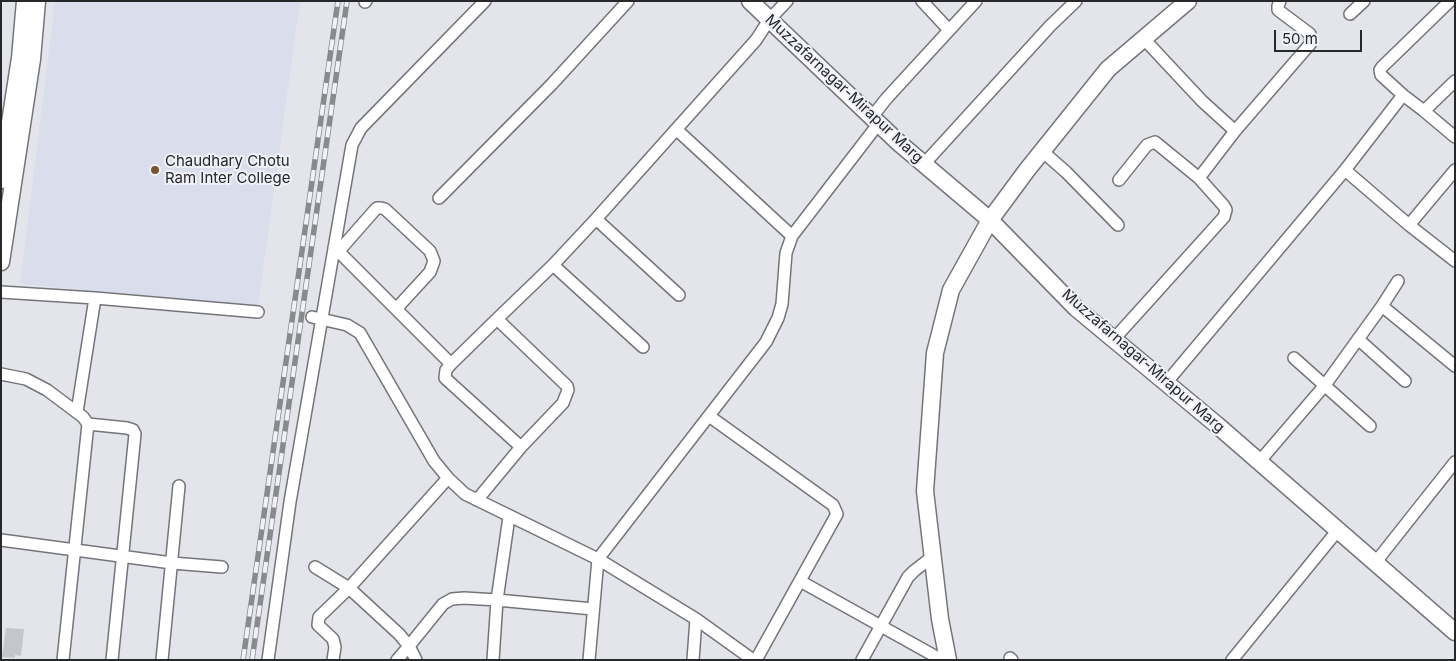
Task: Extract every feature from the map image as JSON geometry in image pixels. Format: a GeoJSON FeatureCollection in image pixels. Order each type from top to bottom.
{"type":"FeatureCollection","features":[{"type":"Feature","properties":{"kind":"main road"},"geometry":{"type":"LineString","coordinates":[[1,262],[10,135],[25,1]]}},
{"type":"Feature","properties":{"kind":"main road"},"geometry":{"type":"LineString","coordinates":[[1,180],[10,135],[32,59],[37,1]]}},
{"type":"Feature","properties":{"kind":"main road","name":"Muzzafarnagar-Mirapur Marg"},"geometry":{"type":"LineString","coordinates":[[750,1],[875,120],[990,220],[1076,308],[1259,462],[1375,563],[1453,627]]}},
{"type":"Feature","properties":{"kind":"main road"},"geometry":{"type":"LineString","coordinates":[[948,660],[940,620],[924,491],[935,353],[951,290],[990,220],[1042,151],[1108,69],[1188,1]]}},
{"type":"Feature","properties":{"kind":"street"},"geometry":{"type":"LineString","coordinates":[[268,660],[317,318],[336,250],[352,145],[361,128],[485,1]]}},
{"type":"Feature","properties":{"kind":"street"},"geometry":{"type":"LineString","coordinates":[[439,198],[552,84],[628,1]]}},
{"type":"Feature","properties":{"kind":"street"},"geometry":{"type":"LineString","coordinates":[[521,447],[447,380],[445,374],[451,364],[553,265],[596,219],[756,40],[769,20],[787,1]]}},
{"type":"Feature","properties":{"kind":"street"},"geometry":{"type":"LineString","coordinates":[[922,1],[949,30]]}},
{"type":"Feature","properties":{"kind":"street"},"geometry":{"type":"LineString","coordinates":[[589,660],[598,559],[766,342],[774,327],[782,304],[786,253],[792,236],[875,120],[892,92],[976,1]]}},
{"type":"Feature","properties":{"kind":"street"},"geometry":{"type":"LineString","coordinates":[[924,164],[1050,26],[1076,1]]}},
{"type":"Feature","properties":{"kind":"street"},"geometry":{"type":"LineString","coordinates":[[1199,178],[1235,130],[1311,43],[1310,34],[1278,10],[1280,1]]}},
{"type":"Feature","properties":{"kind":"street"},"geometry":{"type":"LineString","coordinates":[[1350,14],[1364,1]]}},
{"type":"Feature","properties":{"kind":"street"},"geometry":{"type":"LineString","coordinates":[[1450,1],[1380,70],[1382,75],[1403,95],[1455,137]]}},
{"type":"Feature","properties":{"kind":"street"},"geometry":{"type":"LineString","coordinates":[[1144,39],[1202,101],[1235,130]]}},
{"type":"Feature","properties":{"kind":"street"},"geometry":{"type":"LineString","coordinates":[[1424,111],[1455,81]]}},
{"type":"Feature","properties":{"kind":"street"},"geometry":{"type":"LineString","coordinates":[[1166,383],[1345,170],[1403,95]]}},
{"type":"Feature","properties":{"kind":"street"},"geometry":{"type":"LineString","coordinates":[[677,130],[792,236]]}},
{"type":"Feature","properties":{"kind":"street"},"geometry":{"type":"LineString","coordinates":[[1114,339],[1226,214],[1224,206],[1199,178],[1155,142],[1147,145],[1119,180]]}},
{"type":"Feature","properties":{"kind":"street"},"geometry":{"type":"LineString","coordinates":[[1042,151],[1066,172],[1118,225]]}},
{"type":"Feature","properties":{"kind":"street"},"geometry":{"type":"LineString","coordinates":[[1345,170],[1409,225],[1455,261]]}},
{"type":"Feature","properties":{"kind":"street"},"geometry":{"type":"LineString","coordinates":[[1409,225],[1455,170]]}},
{"type":"Feature","properties":{"kind":"street"},"geometry":{"type":"LineString","coordinates":[[336,250],[377,208],[381,208],[430,251],[434,261],[430,272],[396,309]]}},
{"type":"Feature","properties":{"kind":"street"},"geometry":{"type":"LineString","coordinates":[[596,219],[679,295]]}},
{"type":"Feature","properties":{"kind":"street"},"geometry":{"type":"LineString","coordinates":[[336,250],[451,364]]}},
{"type":"Feature","properties":{"kind":"street"},"geometry":{"type":"LineString","coordinates":[[553,265],[643,348]]}},
{"type":"Feature","properties":{"kind":"street"},"geometry":{"type":"LineString","coordinates":[[1259,462],[1325,385],[1398,281]]}},
{"type":"Feature","properties":{"kind":"street"},"geometry":{"type":"LineString","coordinates":[[1,292],[258,312]]}},
{"type":"Feature","properties":{"kind":"street"},"geometry":{"type":"LineString","coordinates":[[77,412],[95,298]]}},
{"type":"Feature","properties":{"kind":"street"},"geometry":{"type":"LineString","coordinates":[[1382,306],[1455,366]]}},
{"type":"Feature","properties":{"kind":"street"},"geometry":{"type":"LineString","coordinates":[[317,318],[347,325],[364,336],[418,436],[434,461],[465,494],[598,559],[696,619],[755,660],[836,517],[836,510],[833,505],[709,416]]}},
{"type":"Feature","properties":{"kind":"street"},"geometry":{"type":"LineString","coordinates":[[477,500],[521,447],[563,403],[568,390],[497,319]]}},
{"type":"Feature","properties":{"kind":"street"},"geometry":{"type":"LineString","coordinates":[[1358,339],[1405,381]]}},
{"type":"Feature","properties":{"kind":"street"},"geometry":{"type":"LineString","coordinates":[[1294,358],[1370,426]]}},
{"type":"Feature","properties":{"kind":"street"},"geometry":{"type":"LineString","coordinates":[[1,374],[32,381],[77,412],[88,424],[64,660]]}},
{"type":"Feature","properties":{"kind":"street"},"geometry":{"type":"LineString","coordinates":[[62,401],[81,392]]}},
{"type":"Feature","properties":{"kind":"street"},"geometry":{"type":"LineString","coordinates":[[88,424],[127,428],[135,432],[112,660]]}},
{"type":"Feature","properties":{"kind":"street"},"geometry":{"type":"LineString","coordinates":[[1375,563],[1455,462]]}},
{"type":"Feature","properties":{"kind":"street"},"geometry":{"type":"LineString","coordinates":[[333,660],[335,647],[332,639],[318,625],[318,620],[448,478]]}},
{"type":"Feature","properties":{"kind":"street"},"geometry":{"type":"LineString","coordinates":[[162,660],[179,486]]}},
{"type":"Feature","properties":{"kind":"street"},"geometry":{"type":"LineString","coordinates":[[493,660],[497,600],[509,517]]}},
{"type":"Feature","properties":{"kind":"street"},"geometry":{"type":"LineString","coordinates":[[1232,660],[1338,530]]}},
{"type":"Feature","properties":{"kind":"street"},"geometry":{"type":"LineString","coordinates":[[1,540],[123,557],[222,568]]}},
{"type":"Feature","properties":{"kind":"street"},"geometry":{"type":"LineString","coordinates":[[862,660],[908,577],[932,557]]}},
{"type":"Feature","properties":{"kind":"street"},"geometry":{"type":"LineString","coordinates":[[315,567],[349,588],[409,646],[416,660]]}},
{"type":"Feature","properties":{"kind":"street"},"geometry":{"type":"LineString","coordinates":[[800,582],[942,660]]}},
{"type":"Feature","properties":{"kind":"street"},"geometry":{"type":"LineString","coordinates":[[397,660],[447,601],[464,598],[594,609]]}},
{"type":"Feature","properties":{"kind":"street"},"geometry":{"type":"LineString","coordinates":[[693,660],[696,619]]}},
{"type":"Feature","properties":{"kind":"shaded area","name":"Chaudhary Chotu Ram Inter College"},"geometry":{"type":"Polygon","coordinates":[[[55,1],[300,1],[258,306],[20,284],[55,1]]]}},
{"type":"Feature","properties":{"kind":"building"},"geometry":{"type":"Polygon","coordinates":[[[6,628],[24,629],[21,656],[15,655],[15,658],[2,657],[6,628]]]}},
{"type":"Feature","properties":{"kind":"railway"},"geometry":{"type":"LineString","coordinates":[[243,660],[338,1]]}},
{"type":"Feature","properties":{"kind":"railway"},"geometry":{"type":"LineString","coordinates":[[252,660],[347,1]]}},
{"type":"Feature","properties":{"kind":"place","name":"Chaudhary Chotu Ram Inter College"},"geometry":{"type":"Point","coordinates":[155,170]}}]}
